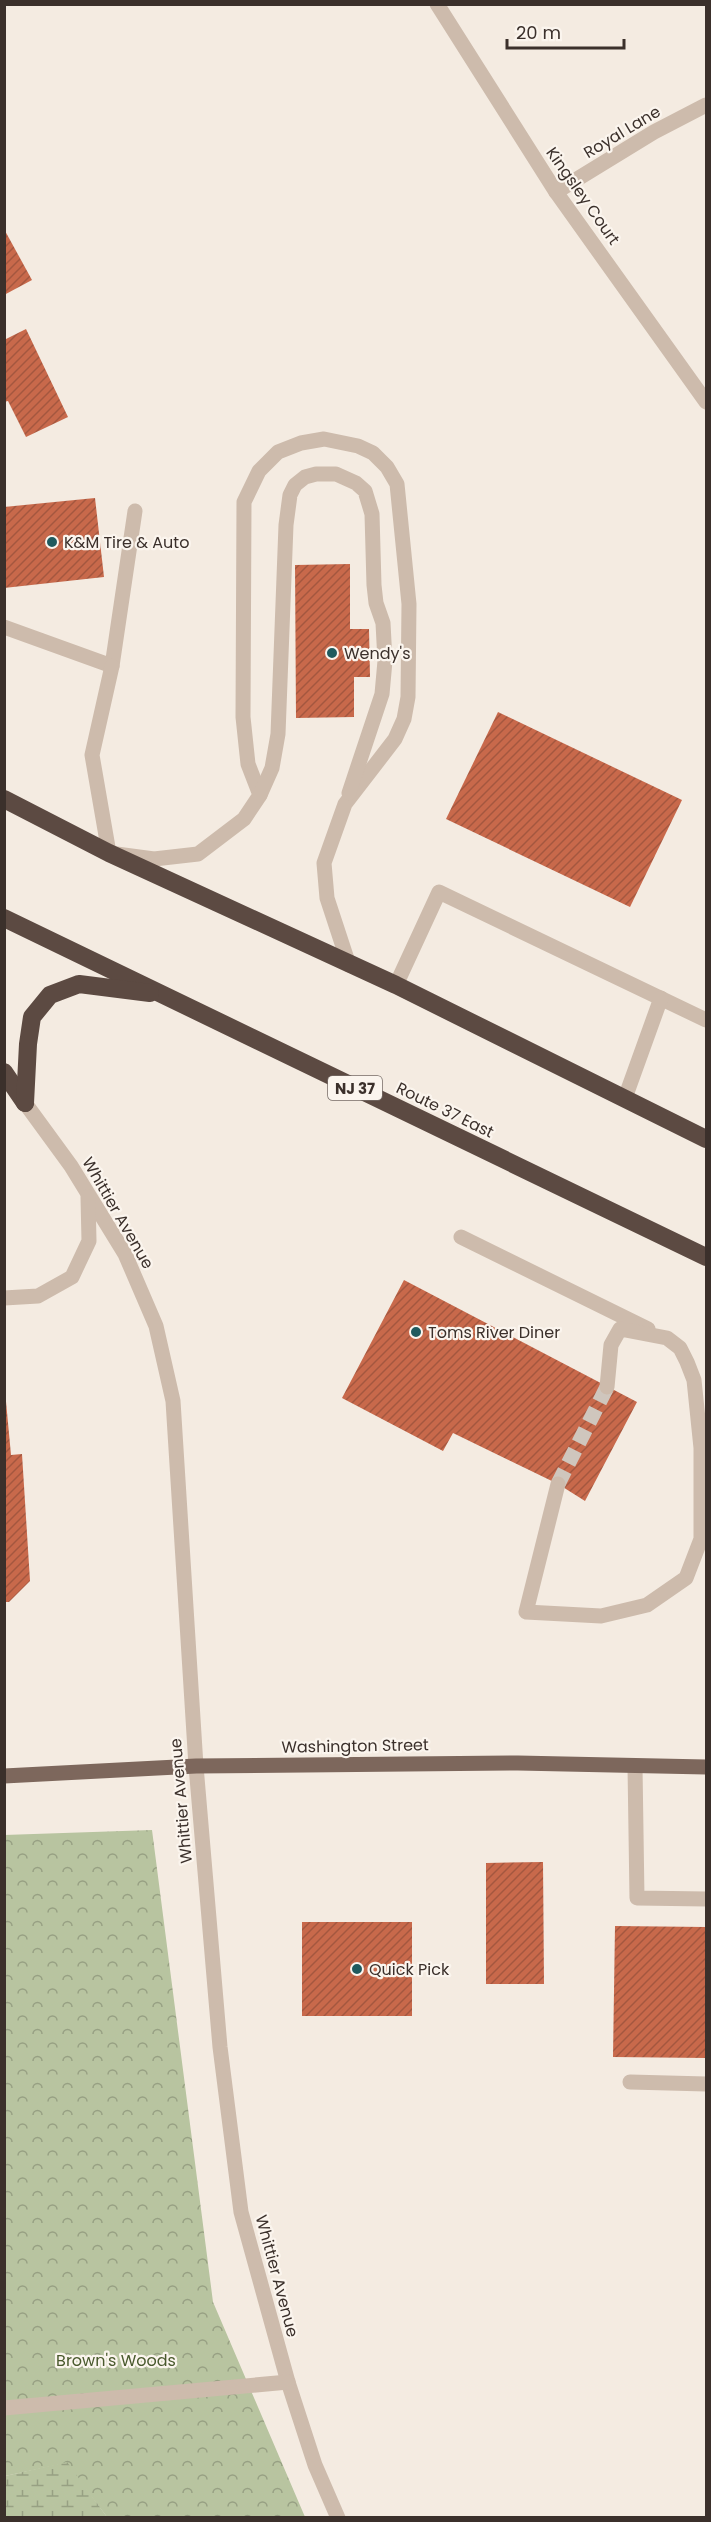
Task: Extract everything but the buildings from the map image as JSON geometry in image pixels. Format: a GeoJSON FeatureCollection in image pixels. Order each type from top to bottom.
{"type":"FeatureCollection","features":[{"type":"Feature","properties":{"kind":"highway"},"geometry":{"type":"LineString","coordinates":[[4,800],[110,853],[396,985],[706,1139]]}},
{"type":"Feature","properties":{"kind":"highway","name":"Route 37 East"},"geometry":{"type":"LineString","coordinates":[[4,918],[706,1257]]}},
{"type":"Feature","properties":{"kind":"highway"},"geometry":{"type":"LineString","coordinates":[[25,1103],[32,1017],[50,995],[79,984],[166,995]]}},
{"type":"Feature","properties":{"kind":"highway"},"geometry":{"type":"LineString","coordinates":[[4,1072],[25,1103]]}},
{"type":"Feature","properties":{"kind":"main road","name":"Washington Street"},"geometry":{"type":"LineString","coordinates":[[4,1776],[196,1766],[496,1763],[706,1767]]}},
{"type":"Feature","properties":{"kind":"street","name":"Kingsley Court"},"geometry":{"type":"LineString","coordinates":[[437,4],[556,192],[706,402]]}},
{"type":"Feature","properties":{"kind":"street","name":"Royal Lane"},"geometry":{"type":"LineString","coordinates":[[556,192],[654,132],[706,105]]}},
{"type":"Feature","properties":{"kind":"street"},"geometry":{"type":"LineString","coordinates":[[260,795],[248,764],[243,717],[244,501],[259,471],[278,452],[301,442],[324,439],[358,446],[373,453],[387,467],[397,484],[409,604],[408,698],[404,719],[395,739],[345,804]]}},
{"type":"Feature","properties":{"kind":"street"},"geometry":{"type":"LineString","coordinates":[[135,511],[112,666],[92,755],[110,853],[154,859],[198,854],[244,819],[260,795],[273,768],[278,734],[285,555],[290,495],[295,484],[305,477],[336,474],[356,483],[365,491],[372,514],[376,603],[383,623],[385,661],[382,694],[324,863],[327,898],[350,965]]}},
{"type":"Feature","properties":{"kind":"street"},"geometry":{"type":"LineString","coordinates":[[4,627],[112,666]]}},
{"type":"Feature","properties":{"kind":"street"},"geometry":{"type":"LineString","coordinates":[[396,985],[439,892],[706,1020]]}},
{"type":"Feature","properties":{"kind":"street"},"geometry":{"type":"LineString","coordinates":[[625,1098],[661,998]]}},
{"type":"Feature","properties":{"kind":"street","name":"Whittier Avenue"},"geometry":{"type":"LineString","coordinates":[[25,1103],[71,1166],[124,1254],[156,1326],[173,1401],[196,1766],[220,2047],[241,2212],[288,2382],[315,2465],[338,2517]]}},
{"type":"Feature","properties":{"kind":"street"},"geometry":{"type":"LineString","coordinates":[[4,1298],[38,1296],[72,1277],[89,1240],[88,1194]]}},
{"type":"Feature","properties":{"kind":"street"},"geometry":{"type":"LineString","coordinates":[[461,1237],[667,1338],[680,1348],[694,1380],[700,1439],[701,1539],[686,1578],[647,1605],[601,1616],[526,1612],[558,1484]]}},
{"type":"Feature","properties":{"kind":"street"},"geometry":{"type":"LineString","coordinates":[[607,1387],[611,1346],[620,1329],[667,1338]]}},
{"type":"Feature","properties":{"kind":"street"},"geometry":{"type":"LineString","coordinates":[[635,1766],[638,1898],[706,1899]]}},
{"type":"Feature","properties":{"kind":"street"},"geometry":{"type":"LineString","coordinates":[[630,2082],[706,2084]]}},
{"type":"Feature","properties":{"kind":"street"},"geometry":{"type":"LineString","coordinates":[[4,2408],[288,2382]]}},
{"type":"Feature","properties":{"kind":"green space","name":"Brown's Woods"},"geometry":{"type":"Polygon","coordinates":[[[152,1830],[213,2302],[305,2517],[107,2517],[66,2463],[5,2476],[4,1835],[152,1830]]]}},
{"type":"Feature","properties":{"kind":"green space"},"geometry":{"type":"Polygon","coordinates":[[[67,2462],[107,2517],[5,2517],[5,2476],[67,2462]]]}},
{"type":"Feature","properties":{"kind":"tunnel"},"geometry":{"type":"LineString","coordinates":[[558,1484],[607,1387]]}},
{"type":"Feature","properties":{"kind":"place","name":"K&M Tire & Auto"},"geometry":{"type":"Point","coordinates":[52,542]}},
{"type":"Feature","properties":{"kind":"place","name":"Wendy's"},"geometry":{"type":"Point","coordinates":[332,653]}},
{"type":"Feature","properties":{"kind":"place","name":"Toms River Diner"},"geometry":{"type":"Point","coordinates":[416,1332]}},
{"type":"Feature","properties":{"kind":"place","name":"Quick Pick"},"geometry":{"type":"Point","coordinates":[357,1969]}}]}
